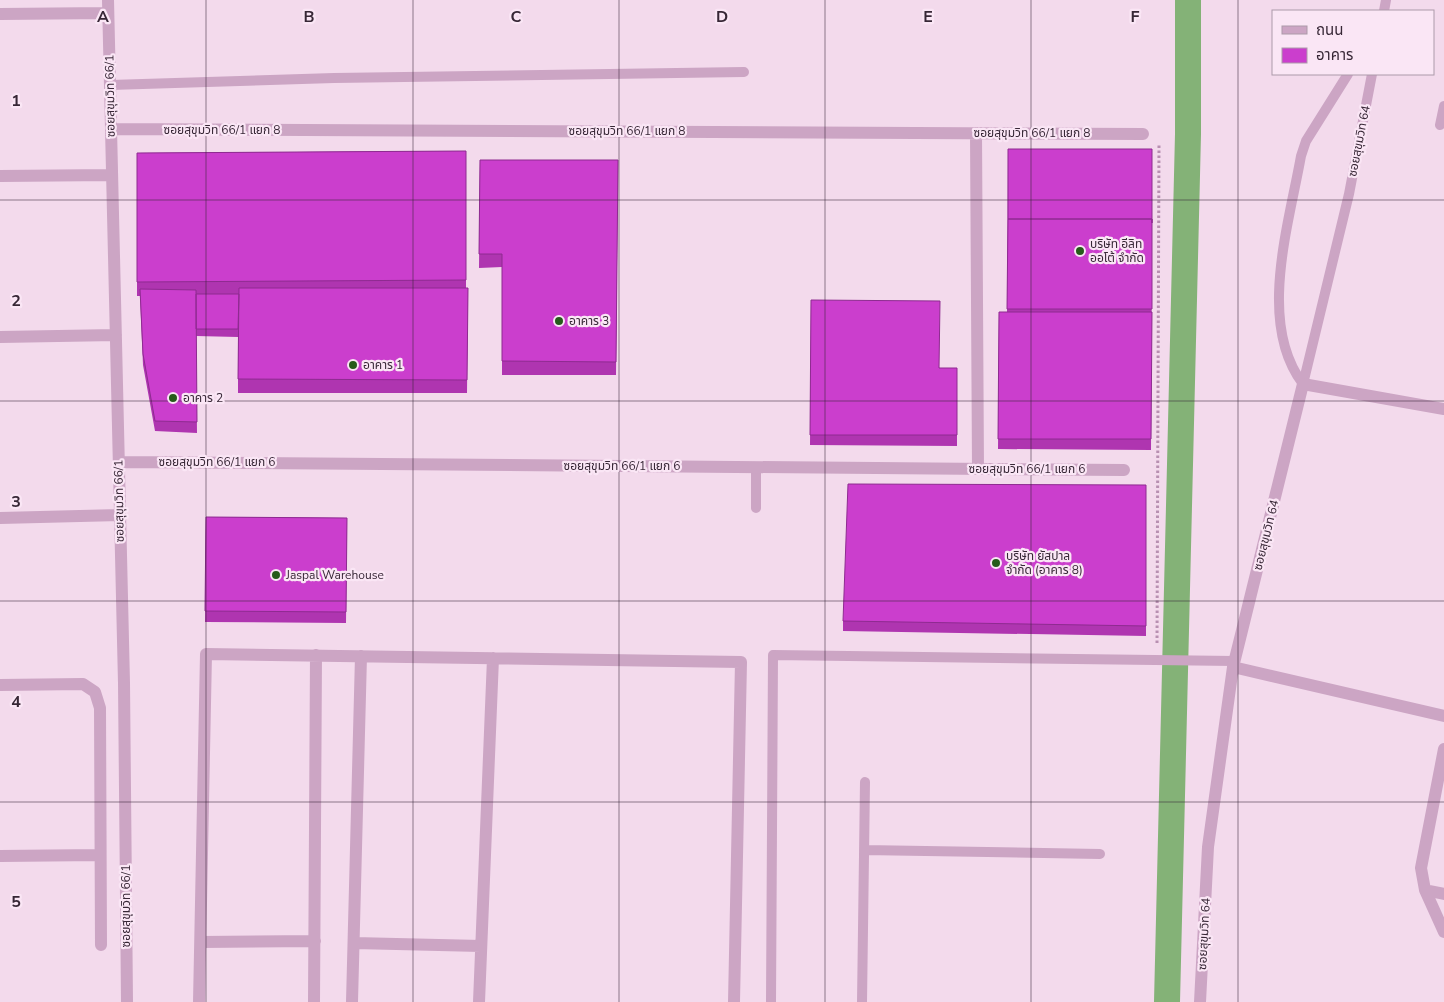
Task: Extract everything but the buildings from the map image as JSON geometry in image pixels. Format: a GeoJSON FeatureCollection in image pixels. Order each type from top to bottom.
{"type":"FeatureCollection","features":[{"type":"Feature","properties":{"kind":"street","name":"ซอยสุขุมวิท 66/1"},"geometry":{"type":"LineString","coordinates":[[108,0],[124,683],[126,1002]]}},
{"type":"Feature","properties":{"kind":"street"},"geometry":{"type":"LineString","coordinates":[[0,14],[108,13]]}},
{"type":"Feature","properties":{"kind":"street","name":"ซอยสุขุมวิท 66/1 แยก 8"},"geometry":{"type":"LineString","coordinates":[[111,129],[1142,134]]}},
{"type":"Feature","properties":{"kind":"street"},"geometry":{"type":"LineString","coordinates":[[976,133],[978,468]]}},
{"type":"Feature","properties":{"kind":"street"},"geometry":{"type":"LineString","coordinates":[[0,176],[112,175]]}},
{"type":"Feature","properties":{"kind":"street"},"geometry":{"type":"LineString","coordinates":[[0,337],[116,335]]}},
{"type":"Feature","properties":{"kind":"street"},"geometry":{"type":"LineString","coordinates":[[1303,384],[1444,409]]}},
{"type":"Feature","properties":{"kind":"street","name":"ซอยสุขุมวิท 64"},"geometry":{"type":"LineString","coordinates":[[1200,1002],[1208,847],[1234,664],[1303,384]]}},
{"type":"Feature","properties":{"kind":"street","name":"ซอยสุขุมวิท 66/1 แยก 6"},"geometry":{"type":"LineString","coordinates":[[119,462],[1124,470]]}},
{"type":"Feature","properties":{"kind":"street"},"geometry":{"type":"LineString","coordinates":[[0,518],[120,515]]}},
{"type":"Feature","properties":{"kind":"street"},"geometry":{"type":"LineString","coordinates":[[199,1002],[206,654],[741,662],[734,1002]]}},
{"type":"Feature","properties":{"kind":"street"},"geometry":{"type":"LineString","coordinates":[[314,1002],[316,656]]}},
{"type":"Feature","properties":{"kind":"street"},"geometry":{"type":"LineString","coordinates":[[352,1002],[361,656]]}},
{"type":"Feature","properties":{"kind":"street"},"geometry":{"type":"LineString","coordinates":[[479,1002],[493,658]]}},
{"type":"Feature","properties":{"kind":"street"},"geometry":{"type":"LineString","coordinates":[[1234,664],[1444,716]]}},
{"type":"Feature","properties":{"kind":"street"},"geometry":{"type":"LineString","coordinates":[[0,685],[83,684],[95,692],[100,708],[101,945]]}},
{"type":"Feature","properties":{"kind":"street"},"geometry":{"type":"LineString","coordinates":[[1444,749],[1421,868],[1425,890],[1444,932]]}},
{"type":"Feature","properties":{"kind":"street"},"geometry":{"type":"LineString","coordinates":[[0,856],[100,854]]}},
{"type":"Feature","properties":{"kind":"street"},"geometry":{"type":"LineString","coordinates":[[1425,890],[1444,894]]}},
{"type":"Feature","properties":{"kind":"street"},"geometry":{"type":"LineString","coordinates":[[201,942],[315,941]]}},
{"type":"Feature","properties":{"kind":"street"},"geometry":{"type":"LineString","coordinates":[[354,943],[481,946]]}},
{"type":"Feature","properties":{"kind":"lane"},"geometry":{"type":"LineString","coordinates":[[110,85],[334,78],[744,72]]}},
{"type":"Feature","properties":{"kind":"lane"},"geometry":{"type":"LineString","coordinates":[[1303,384],[1292,367],[1280,321],[1278,282],[1301,156],[1306,141],[1347,75]]}},
{"type":"Feature","properties":{"kind":"lane","name":"ซอยสุขุมวิท 64"},"geometry":{"type":"LineString","coordinates":[[1303,384],[1349,194],[1372,75]]}},
{"type":"Feature","properties":{"kind":"lane"},"geometry":{"type":"LineString","coordinates":[[1440,125],[1444,106]]}},
{"type":"Feature","properties":{"kind":"lane"},"geometry":{"type":"LineString","coordinates":[[756,466],[756,508]]}},
{"type":"Feature","properties":{"kind":"lane"},"geometry":{"type":"LineString","coordinates":[[771,1002],[773,655],[1160,658],[1204,660],[1234,664]]}},
{"type":"Feature","properties":{"kind":"lane"},"geometry":{"type":"LineString","coordinates":[[862,1002],[865,782]]}},
{"type":"Feature","properties":{"kind":"lane"},"geometry":{"type":"LineString","coordinates":[[864,850],[1100,854]]}},
{"type":"Feature","properties":{"kind":"path"},"geometry":{"type":"LineString","coordinates":[[1142,134],[1159,134],[1160,658]]}},
{"type":"Feature","properties":{"kind":"waterway"},"geometry":{"type":"LineString","coordinates":[[1167,1002],[1188,134],[1188,0]]}},
{"type":"Feature","properties":{"kind":"place","name":"บริษัท อีลิท ออโต้ จำกัด"},"geometry":{"type":"Point","coordinates":[1080,251]}},
{"type":"Feature","properties":{"kind":"place","name":"อาคาร 3"},"geometry":{"type":"Point","coordinates":[559,321]}},
{"type":"Feature","properties":{"kind":"place","name":"อาคาร 1"},"geometry":{"type":"Point","coordinates":[353,365]}},
{"type":"Feature","properties":{"kind":"place","name":"อาคาร 2"},"geometry":{"type":"Point","coordinates":[173,398]}},
{"type":"Feature","properties":{"kind":"place","name":"บริษัท ยัสปาล จำกัด (อาคาร 8)"},"geometry":{"type":"Point","coordinates":[996,563]}},
{"type":"Feature","properties":{"kind":"place","name":"Jaspal Warehouse"},"geometry":{"type":"Point","coordinates":[276,575]}}]}
